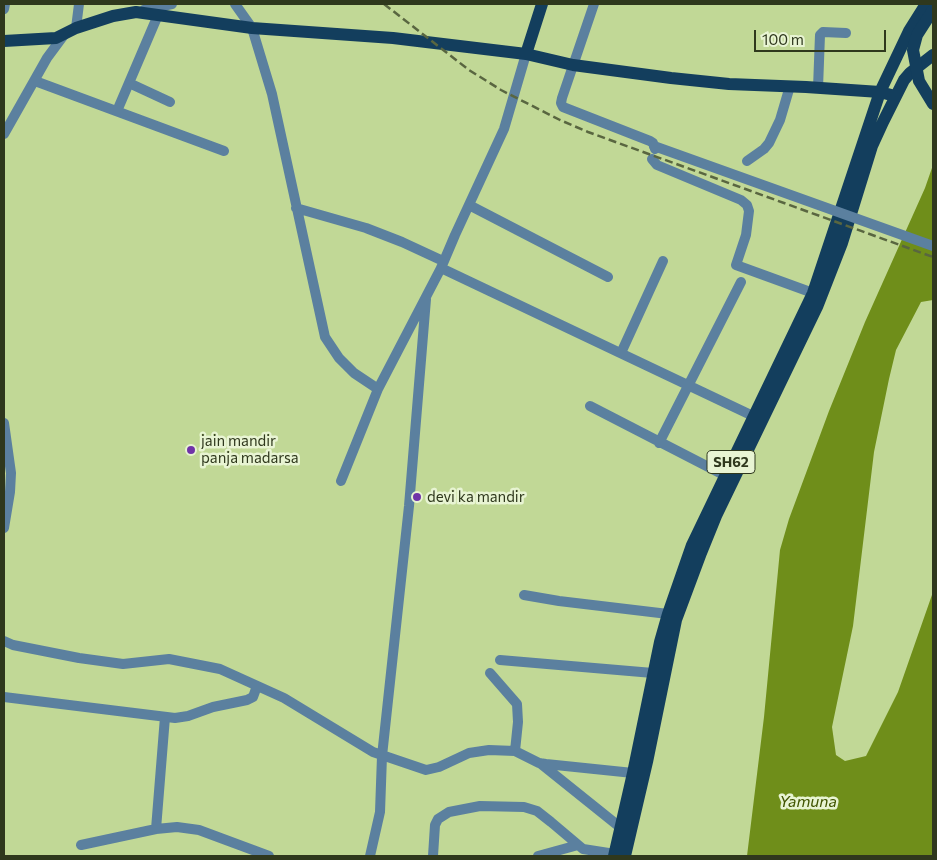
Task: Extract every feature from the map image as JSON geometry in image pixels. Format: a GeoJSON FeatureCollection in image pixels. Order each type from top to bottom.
{"type":"FeatureCollection","features":[{"type":"Feature","properties":{"kind":"main road"},"geometry":{"type":"LineString","coordinates":[[526,54],[542,4]]}},
{"type":"Feature","properties":{"kind":"main road","name":"SH62"},"geometry":{"type":"LineString","coordinates":[[618,855],[621,828],[653,673],[668,614],[692,545],[812,293],[880,92],[909,31],[926,4]]}},
{"type":"Feature","properties":{"kind":"main road"},"geometry":{"type":"LineString","coordinates":[[933,10],[917,35],[913,50],[919,81],[933,104]]}},
{"type":"Feature","properties":{"kind":"main road"},"geometry":{"type":"LineString","coordinates":[[4,41],[56,38],[71,30],[113,16],[136,12],[252,28],[393,38],[526,54],[574,65],[729,84],[880,92],[895,96]]}},
{"type":"Feature","properties":{"kind":"main road","name":"SH62"},"geometry":{"type":"LineString","coordinates":[[618,855],[676,620],[716,516],[817,306],[842,243],[872,146],[895,96],[910,73],[933,55]]}},
{"type":"Feature","properties":{"kind":"street"},"geometry":{"type":"LineString","coordinates":[[4,10],[5,4]]}},
{"type":"Feature","properties":{"kind":"street"},"geometry":{"type":"LineString","coordinates":[[4,134],[47,58],[71,30],[79,4]]}},
{"type":"Feature","properties":{"kind":"street"},"geometry":{"type":"LineString","coordinates":[[136,12],[172,4]]}},
{"type":"Feature","properties":{"kind":"street"},"geometry":{"type":"LineString","coordinates":[[235,4],[252,28],[272,94],[325,336],[339,358],[354,373],[378,389]]}},
{"type":"Feature","properties":{"kind":"street"},"geometry":{"type":"LineString","coordinates":[[594,4],[562,98],[563,107],[650,141],[657,165],[741,200],[749,211],[746,235],[736,265],[812,293]]}},
{"type":"Feature","properties":{"kind":"street"},"geometry":{"type":"LineString","coordinates":[[117,112],[158,15]]}},
{"type":"Feature","properties":{"kind":"street"},"geometry":{"type":"LineString","coordinates":[[818,88],[820,35],[823,32],[846,33]]}},
{"type":"Feature","properties":{"kind":"street"},"geometry":{"type":"LineString","coordinates":[[341,481],[378,389],[426,299],[504,130],[526,54]]}},
{"type":"Feature","properties":{"kind":"street"},"geometry":{"type":"LineString","coordinates":[[35,80],[224,151]]}},
{"type":"Feature","properties":{"kind":"street"},"geometry":{"type":"LineString","coordinates":[[129,83],[170,102]]}},
{"type":"Feature","properties":{"kind":"street"},"geometry":{"type":"LineString","coordinates":[[748,161],[764,150],[774,133],[790,86]]}},
{"type":"Feature","properties":{"kind":"street"},"geometry":{"type":"LineString","coordinates":[[654,151],[933,246]]}},
{"type":"Feature","properties":{"kind":"street"},"geometry":{"type":"LineString","coordinates":[[469,205],[608,277]]}},
{"type":"Feature","properties":{"kind":"street"},"geometry":{"type":"LineString","coordinates":[[296,208],[366,228],[402,242],[442,264],[621,353],[753,416]]}},
{"type":"Feature","properties":{"kind":"street"},"geometry":{"type":"LineString","coordinates":[[621,353],[663,261]]}},
{"type":"Feature","properties":{"kind":"street"},"geometry":{"type":"LineString","coordinates":[[659,443],[741,282]]}},
{"type":"Feature","properties":{"kind":"street"},"geometry":{"type":"LineString","coordinates":[[370,856],[380,812],[382,756],[409,506],[426,299]]}},
{"type":"Feature","properties":{"kind":"street"},"geometry":{"type":"LineString","coordinates":[[590,406],[724,475]]}},
{"type":"Feature","properties":{"kind":"street"},"geometry":{"type":"LineString","coordinates":[[4,423],[11,472],[4,528]]}},
{"type":"Feature","properties":{"kind":"street"},"geometry":{"type":"LineString","coordinates":[[524,595],[558,601],[668,614]]}},
{"type":"Feature","properties":{"kind":"street"},"geometry":{"type":"LineString","coordinates":[[4,641],[13,645],[124,664],[159,659],[184,660],[220,669],[284,698],[373,752],[426,770],[439,767],[469,752],[516,751],[539,762],[621,828]]}},
{"type":"Feature","properties":{"kind":"street"},"geometry":{"type":"LineString","coordinates":[[500,660],[653,673]]}},
{"type":"Feature","properties":{"kind":"street"},"geometry":{"type":"LineString","coordinates":[[490,673],[517,704],[516,751]]}},
{"type":"Feature","properties":{"kind":"street"},"geometry":{"type":"LineString","coordinates":[[4,697],[165,718],[181,718],[213,707],[247,700],[253,696],[258,686]]}},
{"type":"Feature","properties":{"kind":"street"},"geometry":{"type":"LineString","coordinates":[[156,829],[165,718]]}},
{"type":"Feature","properties":{"kind":"street"},"geometry":{"type":"LineString","coordinates":[[539,762],[633,773]]}},
{"type":"Feature","properties":{"kind":"street"},"geometry":{"type":"LineString","coordinates":[[433,856],[435,825],[438,819],[449,812],[480,806],[524,808],[537,811],[578,845],[589,851],[618,855]]}},
{"type":"Feature","properties":{"kind":"street"},"geometry":{"type":"LineString","coordinates":[[81,845],[156,829],[177,827],[199,830],[269,856]]}},
{"type":"Feature","properties":{"kind":"street"},"geometry":{"type":"LineString","coordinates":[[538,856],[578,845]]}},
{"type":"Feature","properties":{"kind":"water","name":"Yamuna"},"geometry":{"type":"Polygon","coordinates":[[[933,165],[933,300],[921,302],[896,350],[889,379],[874,452],[853,626],[832,727],[836,755],[845,761],[866,756],[898,692],[933,592],[933,856],[747,856],[764,717],[780,550],[789,519],[829,411],[865,322],[925,188],[933,165]]]}},
{"type":"Feature","properties":{"kind":"railway"},"geometry":{"type":"LineString","coordinates":[[384,4],[469,70],[501,90],[560,120],[588,132],[933,257]]}},
{"type":"Feature","properties":{"kind":"place","name":"jain mandir panja madarsa"},"geometry":{"type":"Point","coordinates":[191,450]}},
{"type":"Feature","properties":{"kind":"place","name":"devi ka mandir"},"geometry":{"type":"Point","coordinates":[417,497]}}]}
